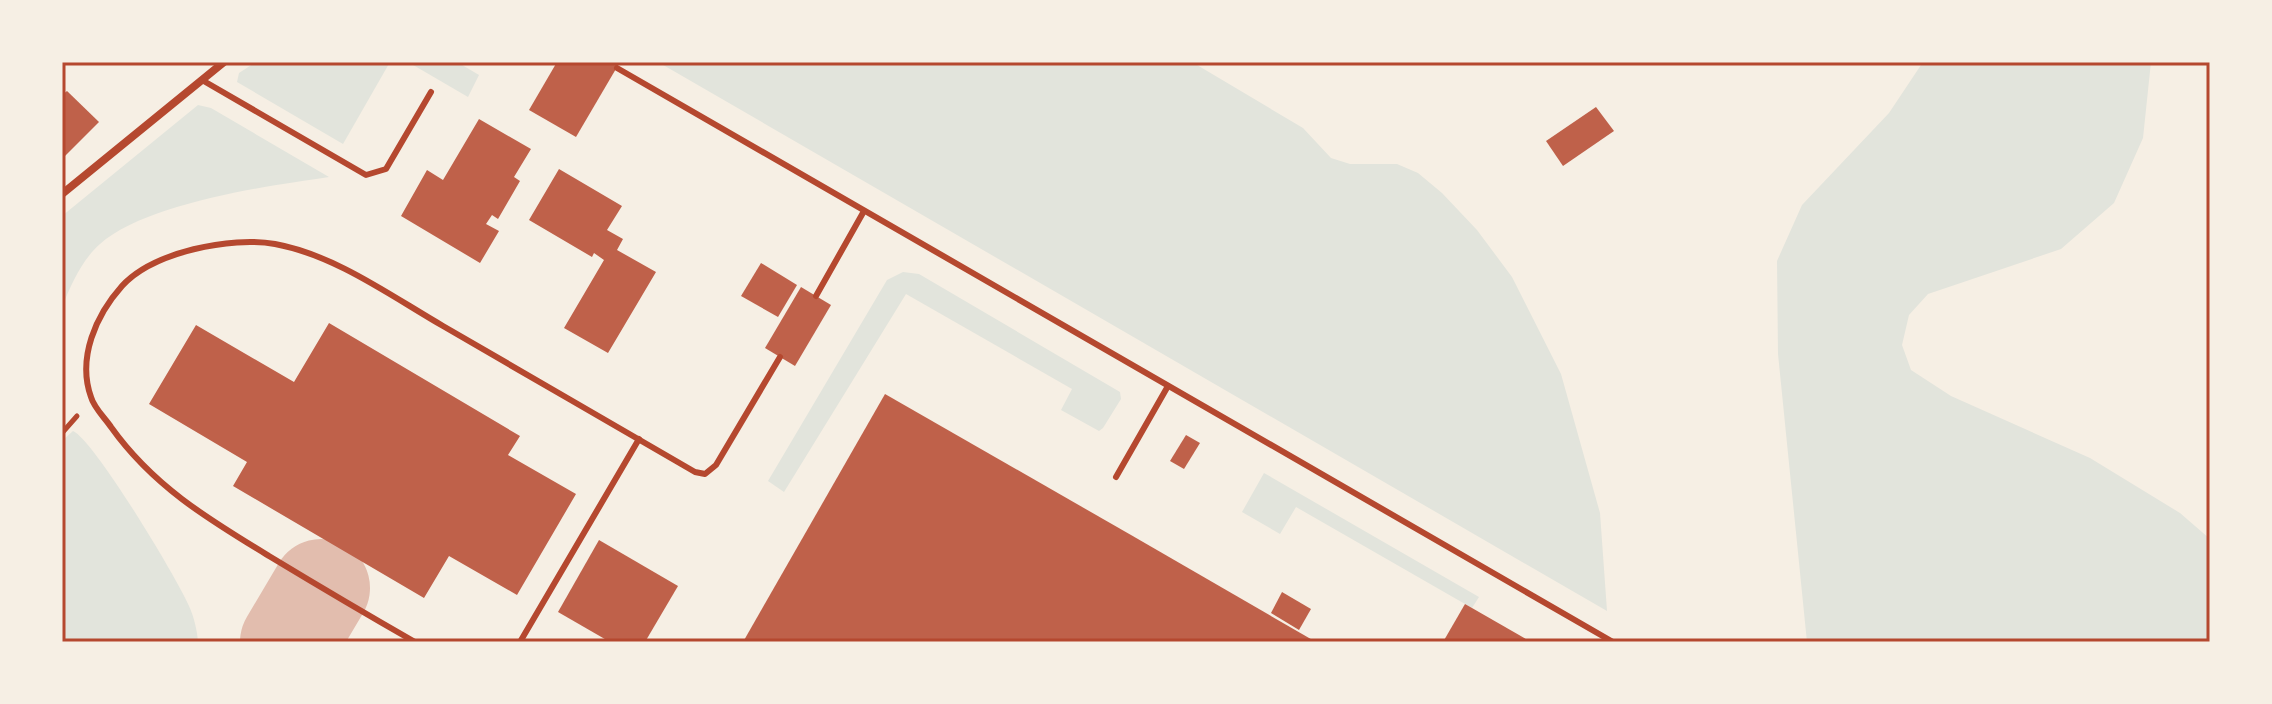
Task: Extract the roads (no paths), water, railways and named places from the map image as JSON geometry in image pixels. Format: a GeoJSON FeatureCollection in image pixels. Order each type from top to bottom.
{"type":"FeatureCollection","features":[{"type":"Feature","properties":{"kind":"street"},"geometry":{"type":"LineString","coordinates":[[62,194],[224,62]]}},
{"type":"Feature","properties":{"kind":"lane"},"geometry":{"type":"LineString","coordinates":[[617,68],[1613,642]]}},
{"type":"Feature","properties":{"kind":"lane"},"geometry":{"type":"LineString","coordinates":[[202,80],[366,175],[386,169],[431,92]]}},
{"type":"Feature","properties":{"kind":"lane"},"geometry":{"type":"LineString","coordinates":[[816,296],[864,211]]}},
{"type":"Feature","properties":{"kind":"lane"},"geometry":{"type":"LineString","coordinates":[[415,642],[185,505],[126,448],[91,398],[86,367],[91,334],[107,304],[126,282],[154,265],[197,247],[240,241],[274,244],[310,253],[370,283],[695,472],[705,474],[712,470],[780,357]]}},
{"type":"Feature","properties":{"kind":"lane"},"geometry":{"type":"LineString","coordinates":[[1116,477],[1168,386]]}},
{"type":"Feature","properties":{"kind":"lane"},"geometry":{"type":"LineString","coordinates":[[520,642],[639,439]]}}]}
